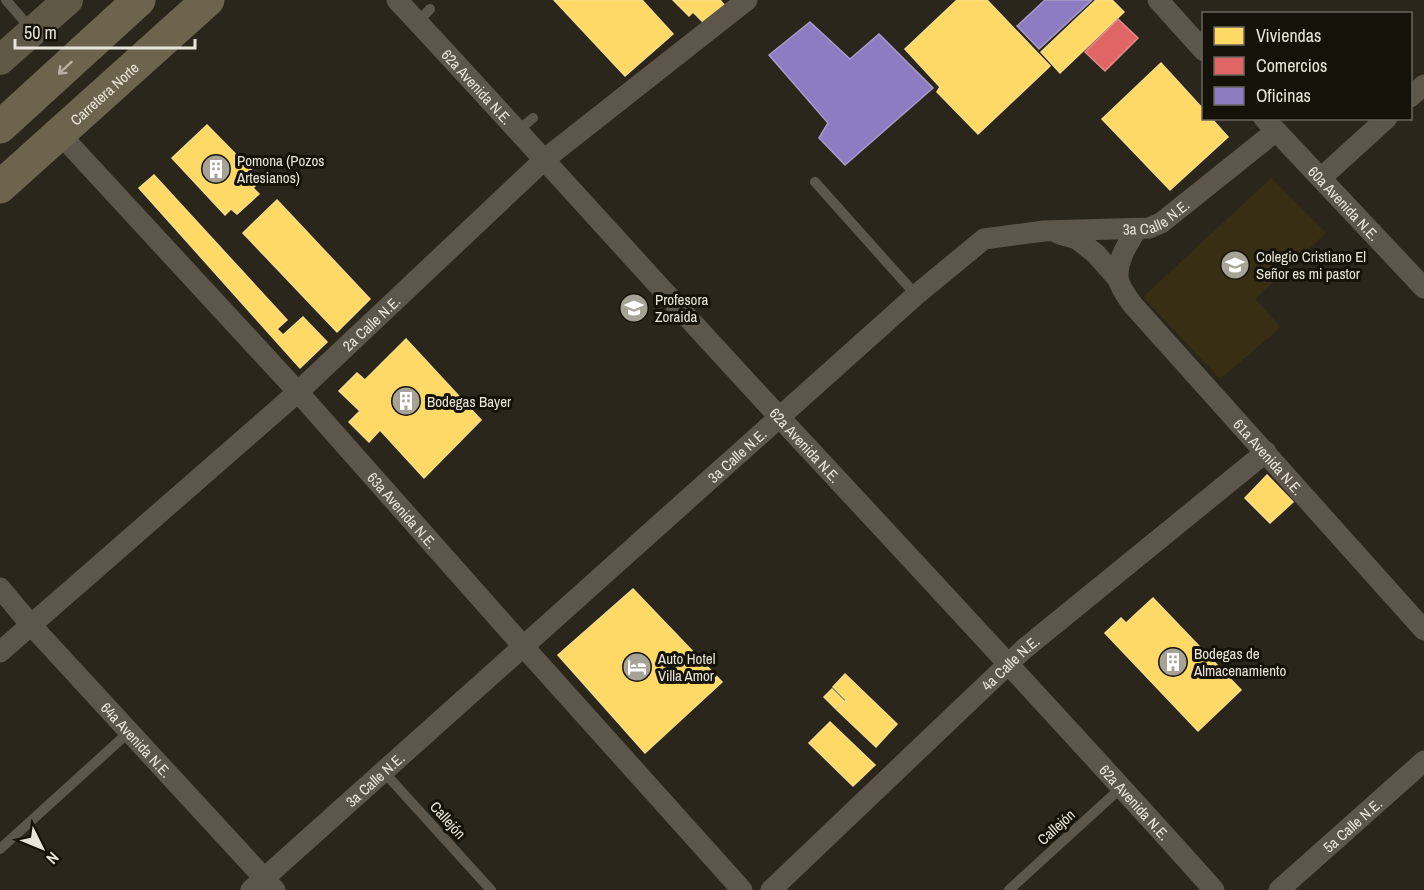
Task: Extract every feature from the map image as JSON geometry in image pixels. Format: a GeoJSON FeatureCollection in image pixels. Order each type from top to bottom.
{"type":"FeatureCollection","features":[{"type":"Feature","properties":{"kind":"highway"},"geometry":{"type":"LineString","coordinates":[[0,128],[139,0]]}},
{"type":"Feature","properties":{"kind":"highway","name":"Carretera Norte"},"geometry":{"type":"LineString","coordinates":[[0,187],[208,0]]}},
{"type":"Feature","properties":{"kind":"street"},"geometry":{"type":"LineString","coordinates":[[0,60],[68,0]]}},
{"type":"Feature","properties":{"kind":"street","name":"62a Avenida N.E."},"geometry":{"type":"LineString","coordinates":[[397,0],[424,16],[526,124],[545,159],[780,418],[1009,663],[1214,890]]}},
{"type":"Feature","properties":{"kind":"street","name":"2a Calle N.E."},"geometry":{"type":"LineString","coordinates":[[0,652],[298,392],[545,159],[747,0]]}},
{"type":"Feature","properties":{"kind":"street"},"geometry":{"type":"LineString","coordinates":[[1158,0],[1202,50]]}},
{"type":"Feature","properties":{"kind":"street"},"geometry":{"type":"LineString","coordinates":[[1412,95],[1424,84]]}},
{"type":"Feature","properties":{"kind":"street"},"geometry":{"type":"LineString","coordinates":[[1321,178],[1385,120]]}},
{"type":"Feature","properties":{"kind":"street","name":"60a Avenida N.E."},"geometry":{"type":"LineString","coordinates":[[1270,125],[1424,288]]}},
{"type":"Feature","properties":{"kind":"street","name":"3a Calle N.E."},"geometry":{"type":"LineString","coordinates":[[263,886],[383,771],[916,296],[984,239],[1044,231],[1149,228],[1161,223],[1270,125]]}},
{"type":"Feature","properties":{"kind":"street","name":"63a Avenida N.E."},"geometry":{"type":"LineString","coordinates":[[59,134],[298,392],[742,890]]}},
{"type":"Feature","properties":{"kind":"street"},"geometry":{"type":"LineString","coordinates":[[1118,279],[1126,245],[1137,229]]}},
{"type":"Feature","properties":{"kind":"street","name":"61a Avenida N.E."},"geometry":{"type":"LineString","coordinates":[[1044,231],[1077,239],[1096,254],[1118,279],[1132,304],[1424,630]]}},
{"type":"Feature","properties":{"kind":"street","name":"4a Calle N.E."},"geometry":{"type":"LineString","coordinates":[[771,890],[1009,663],[1266,452]]}},
{"type":"Feature","properties":{"kind":"street","name":"64a Avenida N.E."},"geometry":{"type":"LineString","coordinates":[[0,588],[263,886]]}},
{"type":"Feature","properties":{"kind":"street","name":"5a Calle N.E."},"geometry":{"type":"LineString","coordinates":[[1280,890],[1424,761]]}},
{"type":"Feature","properties":{"kind":"lane"},"geometry":{"type":"LineString","coordinates":[[6,0],[33,32]]}},
{"type":"Feature","properties":{"kind":"lane"},"geometry":{"type":"LineString","coordinates":[[815,182],[916,296]]}},
{"type":"Feature","properties":{"kind":"lane"},"geometry":{"type":"LineString","coordinates":[[0,849],[129,732]]}},
{"type":"Feature","properties":{"kind":"lane","name":"Callejón"},"geometry":{"type":"LineString","coordinates":[[383,771],[491,890]]}},
{"type":"Feature","properties":{"kind":"lane","name":"Callejón"},"geometry":{"type":"LineString","coordinates":[[1009,890],[1122,787]]}},
{"type":"Feature","properties":{"kind":"shaded area","name":"Colegio Cristiano El Señor es mi pastor"},"geometry":{"type":"Polygon","coordinates":[[[1271,178],[1326,233],[1255,299],[1281,327],[1220,379],[1143,297],[1271,178]]]}},
{"type":"Feature","properties":{"kind":"building: Viviendas"},"geometry":{"type":"Polygon","coordinates":[[[554,0],[642,0],[673,34],[625,76],[554,0]]]}},
{"type":"Feature","properties":{"kind":"building: Viviendas"},"geometry":{"type":"Polygon","coordinates":[[[673,0],[720,0],[726,7],[706,25],[693,12],[689,16],[673,0]]]}},
{"type":"Feature","properties":{"kind":"building: Viviendas"},"geometry":{"type":"Polygon","coordinates":[[[957,0],[987,0],[1050,66],[978,134],[937,92],[940,87],[905,49],[957,0]]]}},
{"type":"Feature","properties":{"kind":"building: Viviendas"},"geometry":{"type":"Polygon","coordinates":[[[1096,0],[1112,0],[1124,12],[1060,73],[1041,52],[1096,0]]]}},
{"type":"Feature","properties":{"kind":"building: Viviendas"},"geometry":{"type":"Polygon","coordinates":[[[1161,63],[1202,108],[1202,120],[1213,120],[1228,137],[1170,190],[1102,119],[1161,63]]]}},
{"type":"Feature","properties":{"kind":"building: Viviendas","name":"Pomona (Pozos Artesianos)"},"geometry":{"type":"Polygon","coordinates":[[[207,125],[261,180],[253,188],[259,194],[237,214],[231,209],[225,215],[172,158],[207,125]]]}},
{"type":"Feature","properties":{"kind":"building: Viviendas"},"geometry":{"type":"Polygon","coordinates":[[[154,175],[287,320],[277,329],[283,335],[303,317],[327,342],[300,368],[139,188],[154,175]]]}},
{"type":"Feature","properties":{"kind":"building: Viviendas"},"geometry":{"type":"Polygon","coordinates":[[[277,200],[370,299],[337,332],[243,233],[277,200]]]}},
{"type":"Feature","properties":{"kind":"building: Viviendas","name":"Bodegas Bayer"},"geometry":{"type":"Polygon","coordinates":[[[406,339],[481,420],[424,478],[380,430],[369,442],[349,422],[360,411],[339,391],[357,373],[365,380],[406,339]]]}},
{"type":"Feature","properties":{"kind":"building: Viviendas"},"geometry":{"type":"Polygon","coordinates":[[[1267,475],[1293,502],[1270,523],[1245,498],[1267,475]]]}},
{"type":"Feature","properties":{"kind":"building: Viviendas"},"geometry":{"type":"Polygon","coordinates":[[[633,589],[722,682],[645,753],[558,655],[633,589]]]}},
{"type":"Feature","properties":{"kind":"building: Viviendas","name":"Bodegas de Almacenamiento"},"geometry":{"type":"Polygon","coordinates":[[[1153,598],[1241,690],[1198,731],[1105,633],[1121,618],[1126,623],[1153,598]]]}},
{"type":"Feature","properties":{"kind":"building: Viviendas"},"geometry":{"type":"Polygon","coordinates":[[[845,674],[897,724],[876,747],[837,710],[846,700],[833,687],[845,674]]]}},
{"type":"Feature","properties":{"kind":"building: Viviendas"},"geometry":{"type":"Polygon","coordinates":[[[832,689],[844,701],[836,709],[824,697],[832,689]]]}},
{"type":"Feature","properties":{"kind":"building: Viviendas"},"geometry":{"type":"Polygon","coordinates":[[[830,722],[875,765],[853,786],[809,743],[830,722]]]}},
{"type":"Feature","properties":{"kind":"building: Comercios"},"geometry":{"type":"Polygon","coordinates":[[[1118,19],[1138,38],[1105,71],[1085,52],[1118,19]]]}},
{"type":"Feature","properties":{"kind":"building: Oficinas"},"geometry":{"type":"Polygon","coordinates":[[[1045,0],[1092,0],[1039,49],[1017,26],[1045,0]]]}},
{"type":"Feature","properties":{"kind":"building: Oficinas"},"geometry":{"type":"Polygon","coordinates":[[[810,22],[850,59],[879,34],[933,88],[845,165],[819,138],[828,123],[769,55],[810,22]]]}},
{"type":"Feature","properties":{"kind":"place","name":"Pomona (Pozos Artesianos)"},"geometry":{"type":"Point","coordinates":[216,169]}},
{"type":"Feature","properties":{"kind":"place","name":"Colegio Cristiano El Señor es mi pastor"},"geometry":{"type":"Point","coordinates":[1235,265]}},
{"type":"Feature","properties":{"kind":"place","name":"Profesora Zoraida"},"geometry":{"type":"Point","coordinates":[634,308]}},
{"type":"Feature","properties":{"kind":"place","name":"Bodegas Bayer"},"geometry":{"type":"Point","coordinates":[406,401]}},
{"type":"Feature","properties":{"kind":"place","name":"Bodegas de Almacenamiento"},"geometry":{"type":"Point","coordinates":[1173,662]}},
{"type":"Feature","properties":{"kind":"place","name":"Auto Hotel Villa Amor"},"geometry":{"type":"Point","coordinates":[637,667]}}]}
